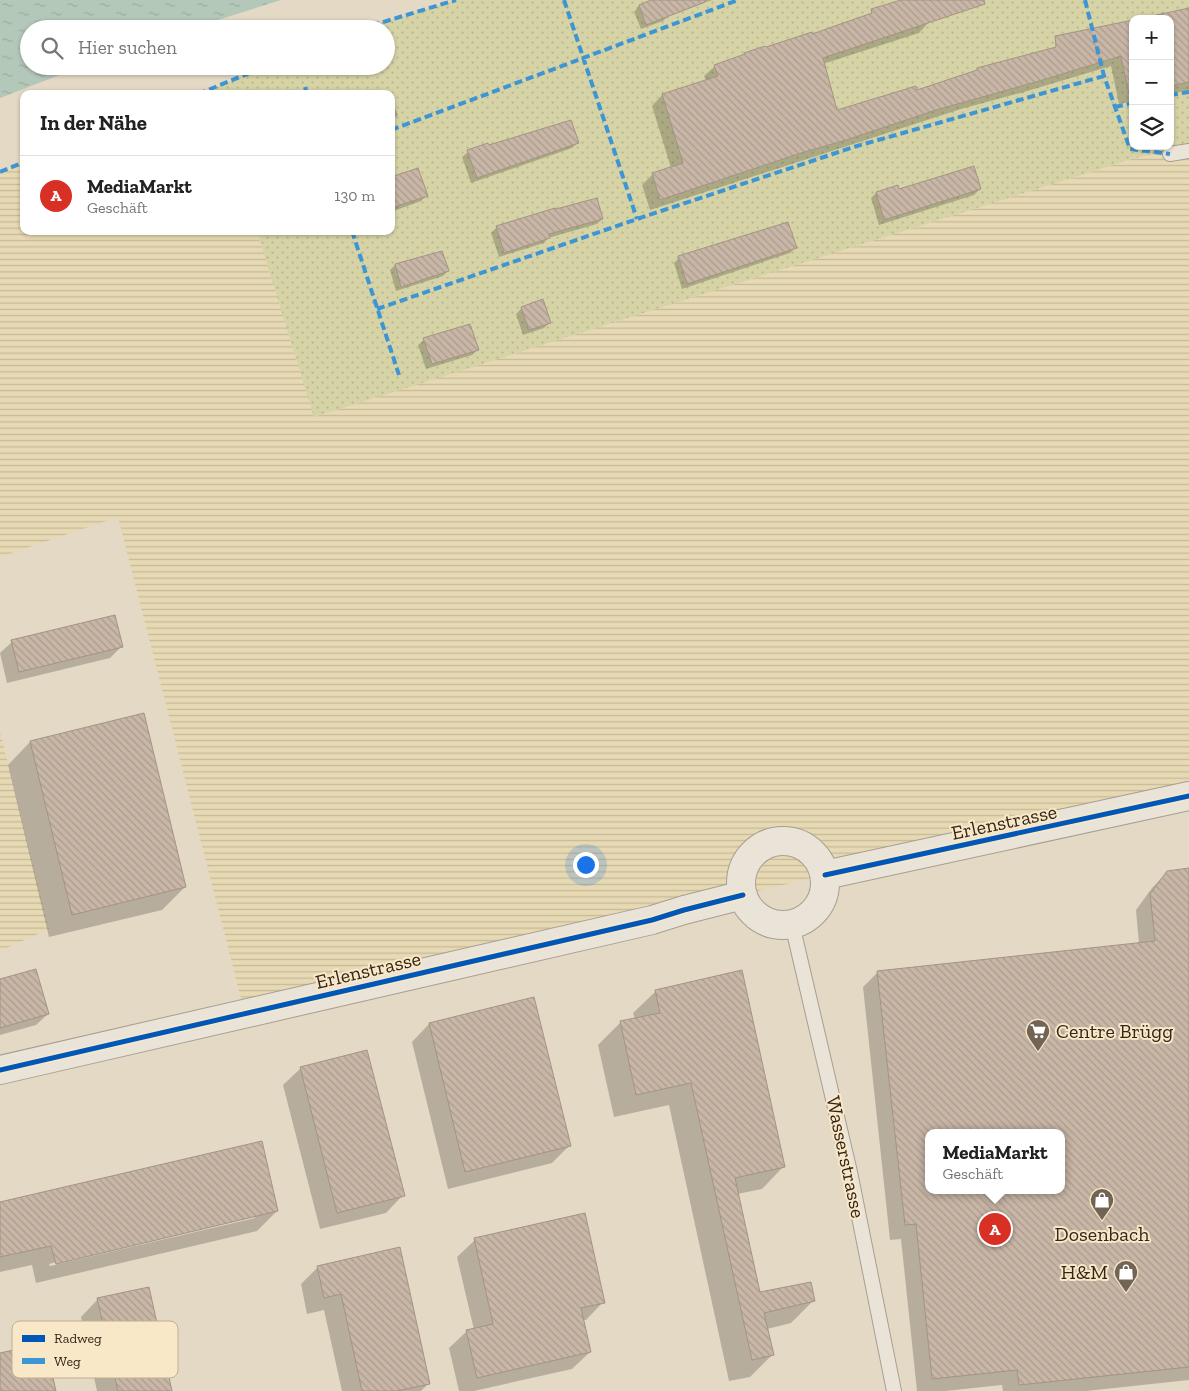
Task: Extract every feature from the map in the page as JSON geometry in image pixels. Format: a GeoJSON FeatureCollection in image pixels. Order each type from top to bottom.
{"type":"FeatureCollection","features":[{"type":"Feature","properties":{"kind":"street","name":"Erlenstrasse"},"geometry":{"type":"LineString","coordinates":[[825,876],[1189,796]]}},
{"type":"Feature","properties":{"kind":"street"},"geometry":{"type":"LineString","coordinates":[[787,841],[800,844],[812,852],[820,863],[825,876],[825,888],[821,901],[814,912],[804,920],[792,924],[779,925],[767,922],[756,916],[748,906],[743,895],[741,881],[743,868],[750,856],[761,847],[773,842],[787,841]]}},
{"type":"Feature","properties":{"kind":"street","name":"Erlenstrasse"},"geometry":{"type":"LineString","coordinates":[[0,1070],[652,920],[743,895]]}},
{"type":"Feature","properties":{"kind":"lane"},"geometry":{"type":"LineString","coordinates":[[1170,154],[1189,151]]}},
{"type":"Feature","properties":{"kind":"lane","name":"Wasserstrasse"},"geometry":{"type":"LineString","coordinates":[[792,924],[850,1172],[894,1391]]}},
{"type":"Feature","properties":{"kind":"shaded area"},"geometry":{"type":"Polygon","coordinates":[[[456,0],[1189,0],[1189,147],[1135,158],[314,417],[258,235],[395,235],[395,90],[215,90],[214,88],[245,75],[395,75],[395,20],[390,20],[456,0]]]}},
{"type":"Feature","properties":{"kind":"shaded area"},"geometry":{"type":"Polygon","coordinates":[[[1189,147],[1189,796],[825,875],[245,1014],[118,517],[0,557],[0,172],[20,164],[20,235],[258,235],[314,416],[1135,158],[1189,147]]]}},
{"type":"Feature","properties":{"kind":"shaded area"},"geometry":{"type":"Polygon","coordinates":[[[0,732],[49,929],[0,951],[0,732]]]}},
{"type":"Feature","properties":{"kind":"water"},"geometry":{"type":"Polygon","coordinates":[[[0,0],[281,0],[218,20],[20,20],[20,75],[60,75],[0,98],[0,0]]]}},
{"type":"Feature","properties":{"kind":"building"},"geometry":{"type":"Polygon","coordinates":[[[651,0],[705,0],[705,2],[646,25],[639,5],[651,0]]]}},
{"type":"Feature","properties":{"kind":"building"},"geometry":{"type":"Polygon","coordinates":[[[901,0],[984,0],[985,4],[823,58],[837,110],[916,86],[917,90],[977,70],[977,68],[1056,47],[1055,36],[1129,21],[1129,94],[1121,56],[936,110],[660,200],[652,173],[683,163],[662,94],[718,76],[714,65],[765,46],[812,32],[812,34],[872,13],[871,9],[901,0]]]}},
{"type":"Feature","properties":{"kind":"building"},"geometry":{"type":"Polygon","coordinates":[[[1189,8],[1189,82],[1174,85],[1174,15],[1157,15],[1189,8]]]}},
{"type":"Feature","properties":{"kind":"building"},"geometry":{"type":"Polygon","coordinates":[[[571,120],[579,143],[477,178],[467,150],[571,120]]]}},
{"type":"Feature","properties":{"kind":"building"},"geometry":{"type":"Polygon","coordinates":[[[974,166],[981,189],[884,220],[876,192],[898,185],[899,189],[974,166]]]}},
{"type":"Feature","properties":{"kind":"building"},"geometry":{"type":"Polygon","coordinates":[[[418,168],[428,196],[395,207],[395,176],[418,168]]]}},
{"type":"Feature","properties":{"kind":"building"},"geometry":{"type":"Polygon","coordinates":[[[597,198],[603,219],[549,234],[550,238],[504,253],[496,226],[555,208],[597,198]]]}},
{"type":"Feature","properties":{"kind":"building"},"geometry":{"type":"Polygon","coordinates":[[[788,222],[797,248],[687,284],[678,256],[788,222]]]}},
{"type":"Feature","properties":{"kind":"building"},"geometry":{"type":"Polygon","coordinates":[[[442,251],[449,271],[401,287],[395,264],[442,251]]]}},
{"type":"Feature","properties":{"kind":"building"},"geometry":{"type":"Polygon","coordinates":[[[543,299],[551,323],[529,330],[521,307],[543,299]]]}},
{"type":"Feature","properties":{"kind":"building"},"geometry":{"type":"Polygon","coordinates":[[[470,324],[479,350],[432,364],[423,338],[470,324]]]}},
{"type":"Feature","properties":{"kind":"building"},"geometry":{"type":"Polygon","coordinates":[[[115,615],[123,647],[19,672],[11,640],[115,615]]]}},
{"type":"Feature","properties":{"kind":"building"},"geometry":{"type":"Polygon","coordinates":[[[144,713],[186,887],[72,915],[30,741],[144,713]]]}},
{"type":"Feature","properties":{"kind":"building","name":"Centre Brügg"},"geometry":{"type":"Polygon","coordinates":[[[1189,868],[1189,1367],[1019,1385],[1017,1370],[932,1379],[916,1224],[905,1225],[877,971],[1155,941],[1150,894],[1167,871],[1189,868]]]}},
{"type":"Feature","properties":{"kind":"building"},"geometry":{"type":"Polygon","coordinates":[[[36,969],[49,1014],[0,1028],[0,979],[36,969]]]}},
{"type":"Feature","properties":{"kind":"building"},"geometry":{"type":"Polygon","coordinates":[[[742,970],[785,1167],[735,1178],[760,1292],[811,1282],[815,1301],[764,1313],[774,1355],[752,1360],[691,1083],[636,1095],[620,1021],[660,1013],[655,990],[742,970]]]}},
{"type":"Feature","properties":{"kind":"building"},"geometry":{"type":"Polygon","coordinates":[[[534,997],[571,1146],[465,1172],[429,1023],[534,997]]]}},
{"type":"Feature","properties":{"kind":"building"},"geometry":{"type":"Polygon","coordinates":[[[367,1050],[405,1196],[337,1213],[300,1067],[367,1050]]]}},
{"type":"Feature","properties":{"kind":"building"},"geometry":{"type":"Polygon","coordinates":[[[262,1141],[278,1211],[56,1264],[51,1246],[0,1257],[0,1202],[262,1141]]]}},
{"type":"Feature","properties":{"kind":"building"},"geometry":{"type":"Polygon","coordinates":[[[585,1213],[605,1303],[581,1308],[591,1352],[477,1378],[466,1330],[493,1324],[474,1238],[585,1213]]]}},
{"type":"Feature","properties":{"kind":"building"},"geometry":{"type":"Polygon","coordinates":[[[400,1247],[430,1384],[397,1391],[362,1391],[341,1294],[324,1298],[317,1266],[400,1247]]]}},
{"type":"Feature","properties":{"kind":"building"},"geometry":{"type":"Polygon","coordinates":[[[149,1287],[157,1321],[102,1321],[97,1298],[149,1287]]]}},
{"type":"Feature","properties":{"kind":"building"},"geometry":{"type":"Polygon","coordinates":[[[12,1350],[12,1378],[53,1378],[56,1391],[0,1391],[0,1353],[12,1350]]]}},
{"type":"Feature","properties":{"kind":"building"},"geometry":{"type":"Polygon","coordinates":[[[115,1378],[169,1378],[172,1391],[118,1391],[115,1378]]]}},
{"type":"Feature","properties":{"kind":"marked path"},"geometry":{"type":"LineString","coordinates":[[390,20],[456,0]]}},
{"type":"Feature","properties":{"kind":"marked path"},"geometry":{"type":"LineString","coordinates":[[564,0],[637,219]]}},
{"type":"Feature","properties":{"kind":"marked path"},"geometry":{"type":"LineString","coordinates":[[395,129],[738,0]]}},
{"type":"Feature","properties":{"kind":"marked path"},"geometry":{"type":"LineString","coordinates":[[1085,0],[1104,76],[1130,149],[1170,154]]}},
{"type":"Feature","properties":{"kind":"marked path"},"geometry":{"type":"LineString","coordinates":[[208,90],[245,75]]}},
{"type":"Feature","properties":{"kind":"marked path"},"geometry":{"type":"LineString","coordinates":[[377,309],[637,219],[857,146],[1104,76]]}},
{"type":"Feature","properties":{"kind":"marked path"},"geometry":{"type":"LineString","coordinates":[[1174,94],[1189,92]]}},
{"type":"Feature","properties":{"kind":"marked path"},"geometry":{"type":"LineString","coordinates":[[1115,107],[1129,104]]}},
{"type":"Feature","properties":{"kind":"marked path"},"geometry":{"type":"LineString","coordinates":[[0,172],[20,164]]}},
{"type":"Feature","properties":{"kind":"marked path"},"geometry":{"type":"LineString","coordinates":[[353,235],[399,375]]}},
{"type":"Feature","properties":{"kind":"cycle path"},"geometry":{"type":"LineString","coordinates":[[825,875],[1189,796]]}},
{"type":"Feature","properties":{"kind":"cycle path"},"geometry":{"type":"LineString","coordinates":[[0,1070],[652,920],[743,895]]}},
{"type":"Feature","properties":{"kind":"place","name":"Centre Brügg"},"geometry":{"type":"Point","coordinates":[1038,1052]}},
{"type":"Feature","properties":{"kind":"place","name":"Dosenbach"},"geometry":{"type":"Point","coordinates":[1102,1221]}},
{"type":"Feature","properties":{"kind":"place","name":"MediaMarkt"},"geometry":{"type":"Point","coordinates":[995,1229]}},
{"type":"Feature","properties":{"kind":"place","name":"H&M"},"geometry":{"type":"Point","coordinates":[1126,1293]}}]}
